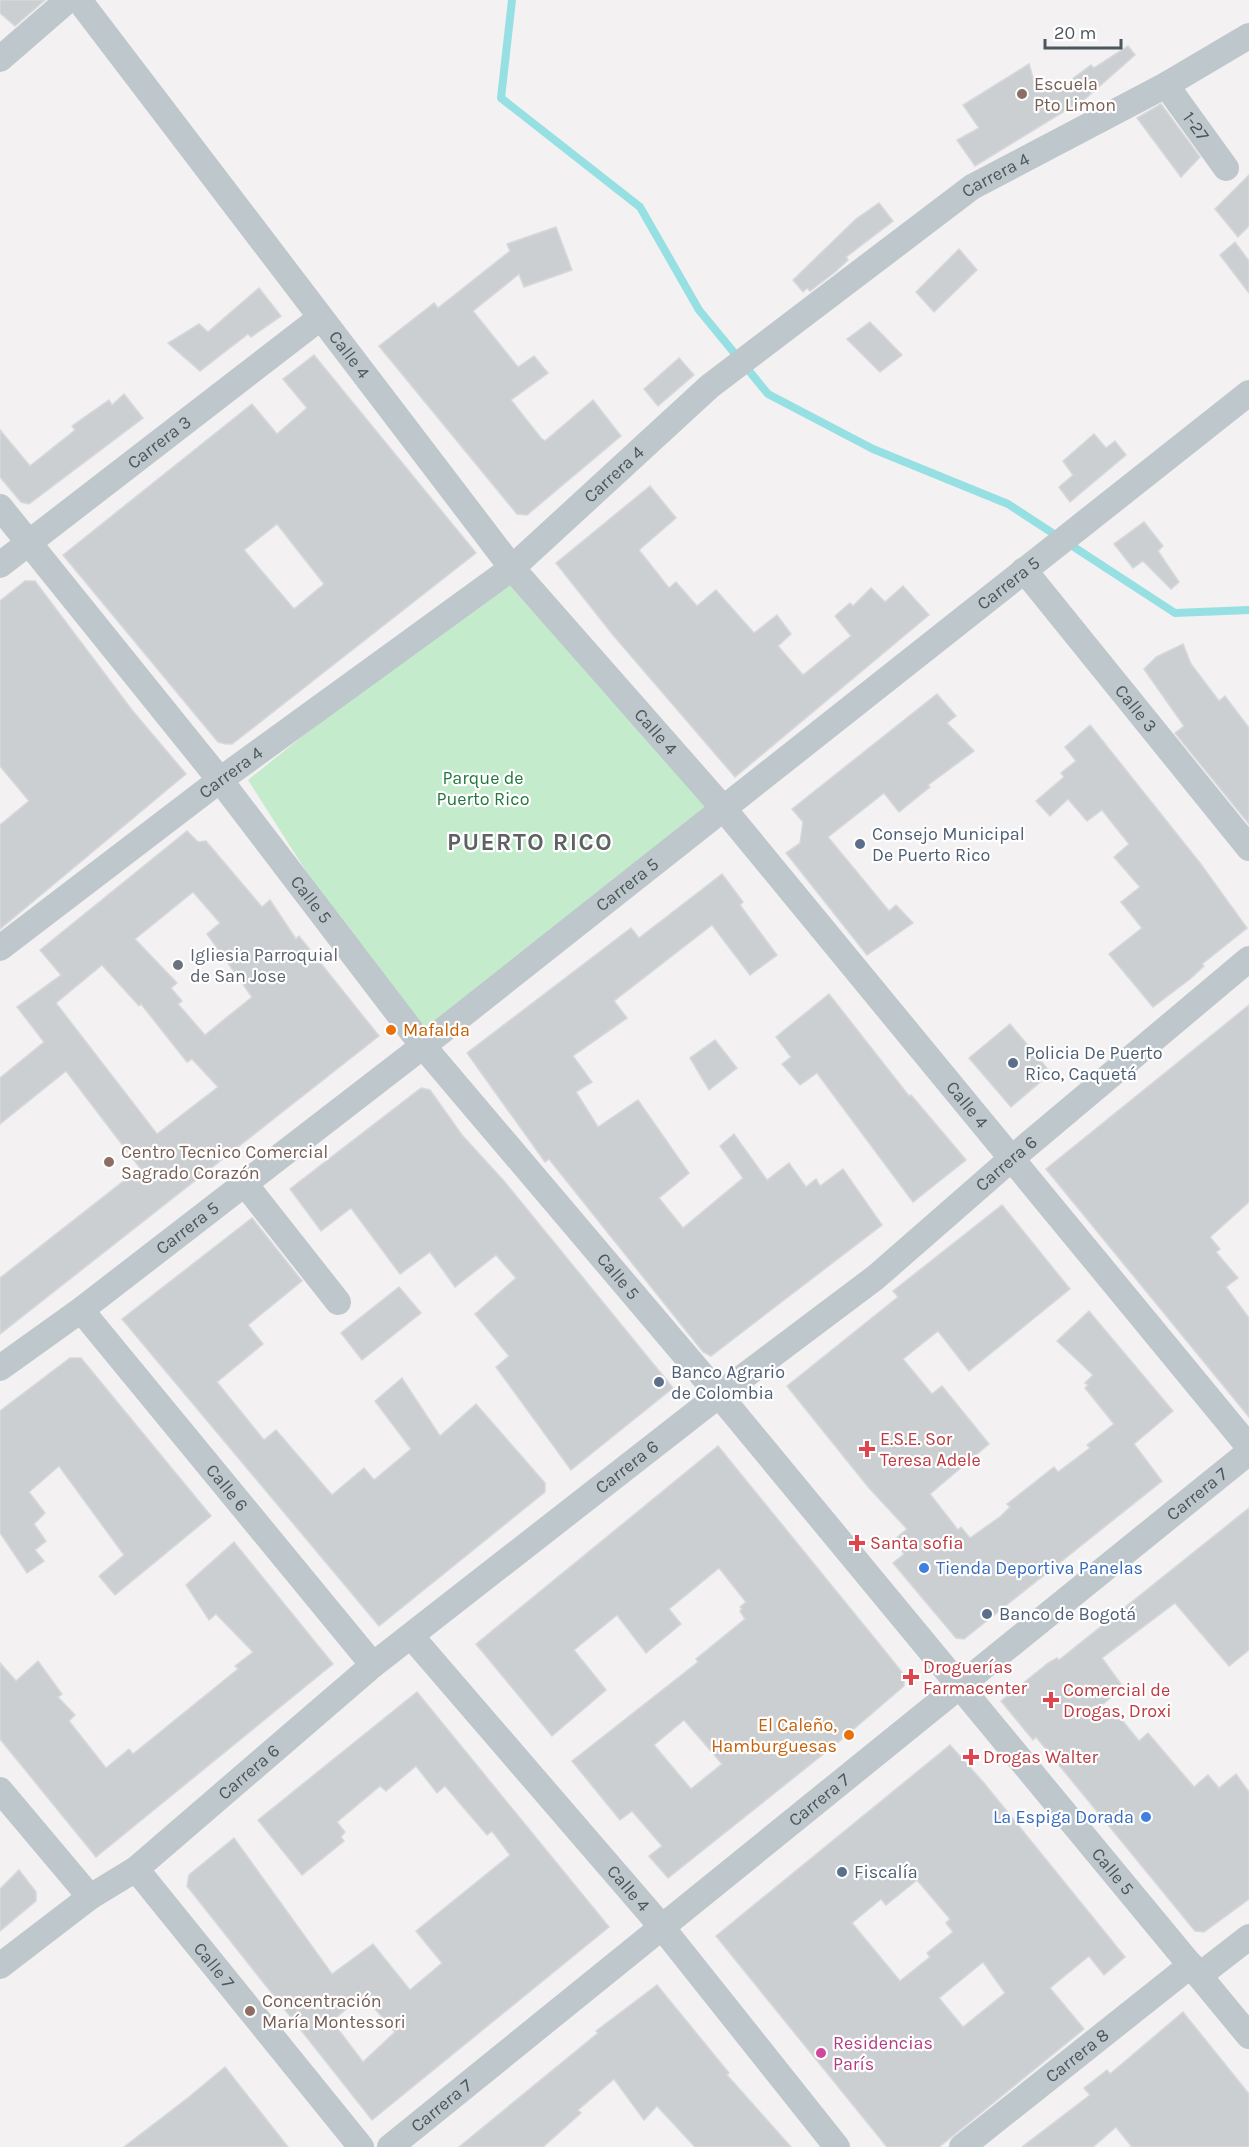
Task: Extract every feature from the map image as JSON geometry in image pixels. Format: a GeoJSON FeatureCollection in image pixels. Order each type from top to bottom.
{"type":"FeatureCollection","features":[{"type":"Feature","properties":{"kind":"street"},"geometry":{"type":"LineString","coordinates":[[0,59],[68,0]]}},
{"type":"Feature","properties":{"kind":"street","name":"Calle 4"},"geometry":{"type":"LineString","coordinates":[[79,0],[512,568],[723,808],[1249,1448]]}},
{"type":"Feature","properties":{"kind":"street","name":"Carrera 4"},"geometry":{"type":"LineString","coordinates":[[0,948],[220,780],[512,568],[710,386],[972,187],[1166,85],[1249,36]]}},
{"type":"Feature","properties":{"kind":"street","name":"1-27"},"geometry":{"type":"LineString","coordinates":[[1166,85],[1226,168]]}},
{"type":"Feature","properties":{"kind":"street","name":"Carrera 3"},"geometry":{"type":"LineString","coordinates":[[0,565],[320,318]]}},
{"type":"Feature","properties":{"kind":"street","name":"Carrera 5"},"geometry":{"type":"LineString","coordinates":[[0,1368],[81,1310],[423,1046],[1249,393]]}},
{"type":"Feature","properties":{"kind":"street","name":"Calle 5"},"geometry":{"type":"LineString","coordinates":[[0,507],[220,780],[423,1046],[719,1395],[957,1686],[1249,2036]]}},
{"type":"Feature","properties":{"kind":"street","name":"Calle 3"},"geometry":{"type":"LineString","coordinates":[[1024,570],[1249,848]]}},
{"type":"Feature","properties":{"kind":"street","name":"Carrera 6"},"geometry":{"type":"LineString","coordinates":[[0,1966],[90,1897],[136,1869],[373,1665],[719,1395],[876,1277],[1011,1159],[1249,959]]}},
{"type":"Feature","properties":{"kind":"street"},"geometry":{"type":"LineString","coordinates":[[245,1184],[338,1302]]}},
{"type":"Feature","properties":{"kind":"street","name":"Calle 6"},"geometry":{"type":"LineString","coordinates":[[81,1310],[373,1665]]}},
{"type":"Feature","properties":{"kind":"street","name":"Carrera 7"},"geometry":{"type":"LineString","coordinates":[[390,2147],[1249,1452]]}},
{"type":"Feature","properties":{"kind":"street","name":"Calle 4"},"geometry":{"type":"LineString","coordinates":[[411,1636],[661,1926],[837,2147]]}},
{"type":"Feature","properties":{"kind":"street"},"geometry":{"type":"LineString","coordinates":[[0,1790],[90,1897]]}},
{"type":"Feature","properties":{"kind":"street","name":"Calle 7"},"geometry":{"type":"LineString","coordinates":[[136,1869],[361,2147]]}},
{"type":"Feature","properties":{"kind":"street","name":"Carrera 8"},"geometry":{"type":"LineString","coordinates":[[963,2147],[1195,1970],[1249,1936]]}},
{"type":"Feature","properties":{"kind":"green space","name":"Parque de Puerto Rico"},"geometry":{"type":"Polygon","coordinates":[[[512,568],[714,805],[425,1029],[318,890],[248,780],[512,568]]]}},
{"type":"Feature","properties":{"kind":"building"},"geometry":{"type":"Polygon","coordinates":[[[0,0],[45,0],[15,26],[0,13],[0,0]]]}},
{"type":"Feature","properties":{"kind":"building"},"geometry":{"type":"Polygon","coordinates":[[[1128,46],[1135,55],[1077,106],[1076,104],[975,166],[957,140],[979,128],[963,105],[1029,64],[1034,81],[1060,88],[1091,65],[1094,68],[1128,46]]]}},
{"type":"Feature","properties":{"kind":"building"},"geometry":{"type":"Polygon","coordinates":[[[1161,104],[1200,157],[1181,177],[1137,118],[1161,104]]]}},
{"type":"Feature","properties":{"kind":"building"},"geometry":{"type":"Polygon","coordinates":[[[1249,175],[1249,226],[1238,237],[1215,209],[1249,175]]]}},
{"type":"Feature","properties":{"kind":"building"},"geometry":{"type":"Polygon","coordinates":[[[879,203],[893,221],[846,257],[848,260],[835,272],[810,291],[807,288],[803,292],[793,280],[856,219],[879,203]]]}},
{"type":"Feature","properties":{"kind":"building"},"geometry":{"type":"Polygon","coordinates":[[[556,227],[572,270],[524,287],[519,274],[473,311],[518,367],[534,356],[548,373],[511,400],[541,438],[545,441],[593,400],[621,436],[527,515],[517,514],[379,346],[434,303],[438,308],[510,251],[507,244],[556,227]]]}},
{"type":"Feature","properties":{"kind":"building"},"geometry":{"type":"Polygon","coordinates":[[[1235,242],[1249,261],[1249,293],[1220,255],[1235,242]]]}},
{"type":"Feature","properties":{"kind":"building"},"geometry":{"type":"Polygon","coordinates":[[[959,249],[977,270],[934,312],[916,292],[959,249]]]}},
{"type":"Feature","properties":{"kind":"building"},"geometry":{"type":"Polygon","coordinates":[[[259,288],[281,316],[251,337],[248,334],[200,371],[168,343],[199,324],[208,332],[259,288]]]}},
{"type":"Feature","properties":{"kind":"building"},"geometry":{"type":"Polygon","coordinates":[[[870,322],[902,355],[880,372],[847,339],[870,322]]]}},
{"type":"Feature","properties":{"kind":"building"},"geometry":{"type":"Polygon","coordinates":[[[314,355],[476,553],[232,744],[226,744],[218,742],[63,555],[252,404],[277,434],[307,408],[283,379],[314,355]],[[277,524],[244,550],[294,609],[324,584],[277,524]]]}},
{"type":"Feature","properties":{"kind":"building"},"geometry":{"type":"Polygon","coordinates":[[[679,358],[694,375],[658,406],[644,389],[679,358]]]}},
{"type":"Feature","properties":{"kind":"building"},"geometry":{"type":"Polygon","coordinates":[[[124,394],[143,418],[29,504],[21,502],[0,477],[0,430],[30,466],[75,430],[72,426],[109,400],[112,405],[124,394]]]}},
{"type":"Feature","properties":{"kind":"building"},"geometry":{"type":"Polygon","coordinates":[[[1094,434],[1106,448],[1115,441],[1126,455],[1070,502],[1059,487],[1073,475],[1063,461],[1094,434]]]}},
{"type":"Feature","properties":{"kind":"building"},"geometry":{"type":"Polygon","coordinates":[[[650,486],[676,518],[639,550],[669,588],[676,582],[697,606],[716,590],[754,633],[777,615],[791,634],[778,646],[803,675],[851,636],[835,616],[850,603],[853,606],[871,588],[885,602],[903,586],[929,615],[735,777],[613,635],[556,563],[650,486]]]}},
{"type":"Feature","properties":{"kind":"building"},"geometry":{"type":"Polygon","coordinates":[[[1144,522],[1163,546],[1158,551],[1179,582],[1171,589],[1143,561],[1133,568],[1114,544],[1144,522]]]}},
{"type":"Feature","properties":{"kind":"building"},"geometry":{"type":"Polygon","coordinates":[[[25,581],[35,581],[132,710],[186,774],[0,929],[0,825],[29,801],[0,766],[0,601],[25,581]]]}},
{"type":"Feature","properties":{"kind":"building"},"geometry":{"type":"Polygon","coordinates":[[[1183,644],[1191,664],[1219,701],[1225,696],[1249,728],[1249,824],[1175,733],[1184,726],[1144,669],[1156,657],[1183,644]]]}},
{"type":"Feature","properties":{"kind":"building"},"geometry":{"type":"Polygon","coordinates":[[[937,694],[956,716],[947,723],[974,751],[928,785],[930,787],[899,812],[884,793],[828,837],[889,911],[896,905],[913,923],[867,955],[786,853],[800,843],[803,822],[792,809],[937,694]]]}},
{"type":"Feature","properties":{"kind":"building"},"geometry":{"type":"Polygon","coordinates":[[[1090,725],[1200,863],[1247,928],[1202,964],[1204,966],[1190,979],[1153,1007],[1109,954],[1142,928],[1121,902],[1140,887],[1114,857],[1129,844],[1102,810],[1087,821],[1068,799],[1050,816],[1036,801],[1064,777],[1061,773],[1076,761],[1065,747],[1090,725]]]}},
{"type":"Feature","properties":{"kind":"building"},"geometry":{"type":"Polygon","coordinates":[[[187,831],[198,842],[206,841],[262,907],[270,900],[296,939],[299,936],[379,1036],[0,1334],[0,1278],[140,1168],[66,1071],[0,1124],[0,1078],[44,1042],[17,1007],[61,975],[40,950],[187,831]],[[193,892],[135,939],[177,983],[171,988],[182,1001],[178,1004],[205,1035],[252,997],[207,934],[220,923],[193,892]],[[102,965],[56,1003],[157,1134],[218,1087],[192,1059],[187,1062],[141,1004],[139,1006],[102,965]]]}},
{"type":"Feature","properties":{"kind":"building"},"geometry":{"type":"Polygon","coordinates":[[[722,874],[743,902],[740,905],[777,955],[750,975],[712,925],[614,1001],[627,1018],[573,1056],[592,1082],[576,1092],[598,1127],[638,1100],[689,1173],[659,1198],[683,1228],[743,1178],[720,1146],[734,1134],[767,1180],[789,1163],[806,1187],[816,1179],[820,1186],[843,1169],[882,1225],[711,1356],[703,1352],[549,1159],[545,1162],[467,1053],[631,928],[639,938],[722,874]]]}},
{"type":"Feature","properties":{"kind":"building"},"geometry":{"type":"Polygon","coordinates":[[[829,994],[909,1096],[911,1095],[966,1160],[913,1202],[817,1073],[800,1085],[782,1064],[791,1057],[776,1037],[829,994]]]}},
{"type":"Feature","properties":{"kind":"building"},"geometry":{"type":"Polygon","coordinates":[[[1249,1005],[1249,1202],[1210,1237],[1220,1249],[1216,1252],[1238,1278],[1226,1287],[1249,1318],[1249,1417],[1046,1169],[1249,1005]]]}},
{"type":"Feature","properties":{"kind":"building"},"geometry":{"type":"Polygon","coordinates":[[[1010,1024],[1051,1073],[1011,1107],[969,1058],[1010,1024]]]}},
{"type":"Feature","properties":{"kind":"building"},"geometry":{"type":"Polygon","coordinates":[[[715,1040],[737,1068],[709,1090],[690,1058],[715,1040]]]}},
{"type":"Feature","properties":{"kind":"building"},"geometry":{"type":"Polygon","coordinates":[[[421,1088],[430,1090],[462,1135],[504,1181],[673,1388],[571,1470],[496,1367],[509,1356],[475,1314],[516,1278],[496,1255],[455,1287],[430,1252],[400,1274],[351,1208],[321,1231],[290,1189],[421,1088]]]}},
{"type":"Feature","properties":{"kind":"building"},"geometry":{"type":"Polygon","coordinates":[[[1002,1205],[1070,1289],[969,1371],[938,1331],[903,1359],[932,1394],[942,1386],[989,1444],[930,1494],[958,1530],[961,1527],[970,1538],[1001,1516],[1010,1507],[1007,1504],[1054,1467],[1058,1472],[1090,1448],[1087,1445],[1114,1424],[1085,1388],[1088,1385],[1085,1383],[1093,1375],[1057,1341],[1089,1311],[1173,1411],[1134,1444],[1162,1481],[964,1639],[956,1638],[893,1563],[904,1554],[894,1540],[907,1529],[869,1488],[787,1386],[898,1297],[893,1291],[1002,1205]]]}},
{"type":"Feature","properties":{"kind":"building"},"geometry":{"type":"Polygon","coordinates":[[[252,1218],[302,1281],[248,1325],[263,1344],[217,1382],[264,1440],[276,1430],[332,1495],[364,1468],[374,1480],[411,1449],[375,1401],[402,1378],[440,1436],[476,1404],[545,1483],[545,1492],[379,1626],[122,1319],[252,1218]]]}},
{"type":"Feature","properties":{"kind":"building"},"geometry":{"type":"Polygon","coordinates":[[[399,1287],[421,1313],[362,1360],[341,1333],[399,1287]]]}},
{"type":"Feature","properties":{"kind":"building"},"geometry":{"type":"Polygon","coordinates":[[[70,1358],[81,1358],[211,1516],[115,1595],[99,1576],[124,1555],[59,1466],[29,1492],[45,1513],[34,1524],[46,1541],[35,1550],[44,1561],[27,1573],[0,1533],[0,1411],[70,1358]]]}},
{"type":"Feature","properties":{"kind":"building"},"geometry":{"type":"Polygon","coordinates":[[[718,1446],[905,1676],[904,1686],[841,1740],[668,1878],[649,1856],[662,1846],[632,1811],[620,1820],[572,1761],[698,1662],[696,1659],[745,1619],[740,1607],[746,1602],[719,1568],[669,1609],[681,1624],[646,1653],[617,1615],[574,1650],[606,1690],[552,1736],[476,1644],[718,1446]],[[684,1720],[654,1745],[691,1789],[722,1764],[684,1720]]]}},
{"type":"Feature","properties":{"kind":"building"},"geometry":{"type":"Polygon","coordinates":[[[1249,1508],[1249,1650],[1229,1666],[1175,1603],[1102,1658],[1123,1687],[1094,1712],[1118,1715],[1139,1741],[1148,1733],[1194,1787],[1208,1775],[1219,1788],[1236,1774],[1249,1792],[1249,1899],[1204,1932],[1195,1931],[1036,1737],[1033,1740],[1001,1701],[1048,1663],[1057,1658],[1059,1660],[1249,1508]]]}},
{"type":"Feature","properties":{"kind":"building"},"geometry":{"type":"Polygon","coordinates":[[[234,1542],[333,1664],[96,1857],[0,1739],[0,1663],[16,1681],[38,1661],[62,1694],[58,1697],[75,1715],[69,1721],[106,1768],[129,1749],[133,1754],[238,1669],[235,1666],[253,1652],[216,1614],[209,1620],[186,1585],[234,1542]]]}},
{"type":"Feature","properties":{"kind":"building"},"geometry":{"type":"Polygon","coordinates":[[[417,1692],[609,1927],[372,2120],[187,1886],[189,1875],[234,1838],[332,1974],[373,1944],[410,1990],[442,1963],[416,1931],[510,1855],[492,1831],[487,1835],[445,1786],[437,1793],[416,1766],[386,1791],[380,1786],[337,1822],[345,1832],[341,1837],[344,1841],[302,1875],[258,1820],[417,1692]],[[363,1995],[332,2021],[363,2062],[395,2032],[363,1995]]]}},
{"type":"Feature","properties":{"kind":"building"},"geometry":{"type":"Polygon","coordinates":[[[950,1745],[984,1783],[1125,1957],[1104,1975],[1089,1956],[1050,1988],[1084,2029],[939,2147],[887,2147],[716,1936],[950,1745]],[[917,1880],[886,1905],[881,1899],[852,1923],[900,1981],[930,1957],[927,1953],[953,1932],[946,1923],[950,1919],[917,1880]],[[983,1962],[939,1998],[963,2027],[1005,1993],[983,1962]]]}},
{"type":"Feature","properties":{"kind":"building"},"geometry":{"type":"Polygon","coordinates":[[[19,1870],[36,1892],[36,1901],[0,1931],[0,1889],[19,1870]]]}},
{"type":"Feature","properties":{"kind":"building"},"geometry":{"type":"Polygon","coordinates":[[[657,1985],[729,2073],[727,2075],[791,2147],[695,2147],[657,2106],[644,2120],[614,2079],[578,2110],[581,2113],[543,2147],[459,2147],[598,2033],[596,2031],[657,1985]]]}},
{"type":"Feature","properties":{"kind":"building"},"geometry":{"type":"Polygon","coordinates":[[[1183,2012],[1249,2094],[1249,2147],[1132,2147],[1116,2127],[1093,2147],[1022,2147],[1090,2095],[1084,2088],[1107,2070],[1110,2074],[1183,2012]]]}},
{"type":"Feature","properties":{"kind":"building"},"geometry":{"type":"Polygon","coordinates":[[[225,2067],[288,2147],[124,2147],[189,2097],[225,2067]]]}},
{"type":"Feature","properties":{"kind":"waterway"},"geometry":{"type":"LineString","coordinates":[[512,0],[501,98],[640,207],[699,310],[768,394],[873,449],[1008,504],[1175,613],[1249,610]]}},
{"type":"Feature","properties":{"kind":"place","name":"Escuela Pto Limon"},"geometry":{"type":"Point","coordinates":[1022,94]}},
{"type":"Feature","properties":{"kind":"place","name":"Consejo Municipal De Puerto Rico"},"geometry":{"type":"Point","coordinates":[860,844]}},
{"type":"Feature","properties":{"kind":"place","name":"Igliesia Parroquial de San Jose"},"geometry":{"type":"Point","coordinates":[178,965]}},
{"type":"Feature","properties":{"kind":"place","name":"Mafalda"},"geometry":{"type":"Point","coordinates":[391,1030]}},
{"type":"Feature","properties":{"kind":"place","name":"Policia De Puerto Rico, Caquetá"},"geometry":{"type":"Point","coordinates":[1013,1063]}},
{"type":"Feature","properties":{"kind":"place","name":"Centro Tecnico Comercial Sagrado Corazón"},"geometry":{"type":"Point","coordinates":[109,1162]}},
{"type":"Feature","properties":{"kind":"place","name":"Banco Agrario de Colombia"},"geometry":{"type":"Point","coordinates":[659,1382]}},
{"type":"Feature","properties":{"kind":"place","name":"E.S.E. Sor Teresa Adele"},"geometry":{"type":"Point","coordinates":[867,1449]}},
{"type":"Feature","properties":{"kind":"place","name":"Santa sofia"},"geometry":{"type":"Point","coordinates":[857,1543]}},
{"type":"Feature","properties":{"kind":"place","name":"Tienda Deportiva Panelas"},"geometry":{"type":"Point","coordinates":[924,1568]}},
{"type":"Feature","properties":{"kind":"place","name":"Banco de Bogotá"},"geometry":{"type":"Point","coordinates":[987,1614]}},
{"type":"Feature","properties":{"kind":"place","name":"Droguerías Farmacenter"},"geometry":{"type":"Point","coordinates":[911,1677]}},
{"type":"Feature","properties":{"kind":"place","name":"Comercial de Drogas, Droxi"},"geometry":{"type":"Point","coordinates":[1051,1700]}},
{"type":"Feature","properties":{"kind":"place","name":"El Caleño, Hamburguesas"},"geometry":{"type":"Point","coordinates":[849,1735]}},
{"type":"Feature","properties":{"kind":"place","name":"Drogas Walter"},"geometry":{"type":"Point","coordinates":[971,1757]}},
{"type":"Feature","properties":{"kind":"place","name":"La Espiga Dorada"},"geometry":{"type":"Point","coordinates":[1146,1817]}},
{"type":"Feature","properties":{"kind":"place","name":"Fiscalía"},"geometry":{"type":"Point","coordinates":[842,1872]}},
{"type":"Feature","properties":{"kind":"place","name":"Concentración María Montessori"},"geometry":{"type":"Point","coordinates":[250,2011]}},
{"type":"Feature","properties":{"kind":"place","name":"Residencias París"},"geometry":{"type":"Point","coordinates":[821,2053]}},
{"type":"Feature","properties":{"kind":"district","name":"PUERTO RICO"},"geometry":{"type":"Point","coordinates":[530,842]}}]}
